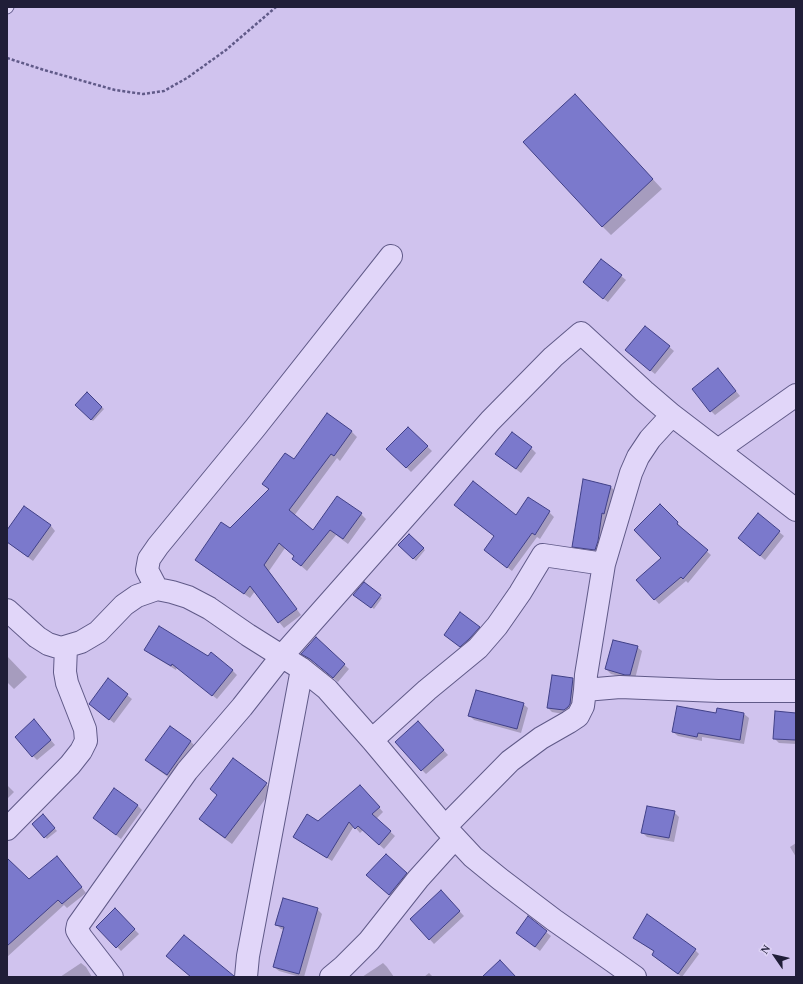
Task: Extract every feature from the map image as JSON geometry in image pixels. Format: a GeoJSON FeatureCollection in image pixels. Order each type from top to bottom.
{"type":"FeatureCollection","features":[{"type":"Feature","properties":{"kind":"street"},"geometry":{"type":"LineString","coordinates":[[156,589],[147,570],[149,559],[158,546],[255,428],[391,256]]}},
{"type":"Feature","properties":{"kind":"street"},"geometry":{"type":"LineString","coordinates":[[112,977],[81,938],[77,930],[78,925],[187,771],[242,707],[282,656],[490,420],[553,357],[581,333],[672,415],[796,510]]}},
{"type":"Feature","properties":{"kind":"street"},"geometry":{"type":"LineString","coordinates":[[718,450],[796,395]]}},
{"type":"Feature","properties":{"kind":"street"},"geometry":{"type":"LineString","coordinates":[[331,977],[369,941],[418,879],[450,832],[510,761],[541,738],[578,716],[583,706],[588,663],[604,564],[631,473],[638,457],[650,439],[672,415]]}},
{"type":"Feature","properties":{"kind":"street"},"geometry":{"type":"LineString","coordinates":[[372,740],[427,690],[478,648],[501,621],[543,555],[604,564]]}},
{"type":"Feature","properties":{"kind":"street"},"geometry":{"type":"LineString","coordinates":[[7,610],[37,637],[48,644],[61,648],[81,642],[98,632],[124,605],[138,596],[156,589],[188,597],[209,608],[282,656],[327,689],[473,857],[554,920],[635,977]]}},
{"type":"Feature","properties":{"kind":"street"},"geometry":{"type":"LineString","coordinates":[[7,829],[70,765],[81,751],[86,741],[85,729],[67,684],[65,672],[66,647]]}},
{"type":"Feature","properties":{"kind":"street"},"geometry":{"type":"LineString","coordinates":[[246,977],[249,948],[302,670]]}},
{"type":"Feature","properties":{"kind":"street"},"geometry":{"type":"LineString","coordinates":[[585,690],[620,687],[718,691],[796,691]]}},
{"type":"Feature","properties":{"kind":"path"},"geometry":{"type":"LineString","coordinates":[[7,58],[115,90],[143,94],[164,91],[187,78],[226,50],[276,7]]}},
{"type":"Feature","properties":{"kind":"building"},"geometry":{"type":"Polygon","coordinates":[[[575,94],[653,179],[602,227],[523,142],[575,94]]]}},
{"type":"Feature","properties":{"kind":"building"},"geometry":{"type":"Polygon","coordinates":[[[601,259],[622,275],[603,299],[583,282],[601,259]]]}},
{"type":"Feature","properties":{"kind":"building"},"geometry":{"type":"Polygon","coordinates":[[[645,326],[670,346],[650,371],[625,350],[645,326]]]}},
{"type":"Feature","properties":{"kind":"building"},"geometry":{"type":"Polygon","coordinates":[[[718,368],[736,391],[710,412],[692,389],[718,368]]]}},
{"type":"Feature","properties":{"kind":"building"},"geometry":{"type":"Polygon","coordinates":[[[87,392],[102,407],[91,420],[75,405],[87,392]]]}},
{"type":"Feature","properties":{"kind":"building"},"geometry":{"type":"Polygon","coordinates":[[[327,413],[352,431],[334,456],[331,454],[289,510],[313,530],[337,496],[362,513],[343,539],[330,530],[301,566],[292,559],[294,556],[279,543],[264,565],[297,609],[278,623],[250,586],[244,594],[195,560],[221,522],[230,528],[269,489],[262,484],[285,453],[294,459],[327,413]]]}},
{"type":"Feature","properties":{"kind":"building"},"geometry":{"type":"Polygon","coordinates":[[[408,427],[428,446],[406,468],[386,449],[408,427]]]}},
{"type":"Feature","properties":{"kind":"building"},"geometry":{"type":"Polygon","coordinates":[[[512,432],[532,447],[516,469],[495,454],[512,432]]]}},
{"type":"Feature","properties":{"kind":"building"},"geometry":{"type":"Polygon","coordinates":[[[583,479],[611,486],[604,514],[602,513],[598,541],[595,550],[572,547],[583,479]]]}},
{"type":"Feature","properties":{"kind":"building"},"geometry":{"type":"Polygon","coordinates":[[[473,481],[516,515],[528,497],[550,511],[535,535],[532,533],[507,568],[484,550],[494,536],[454,505],[473,481]]]}},
{"type":"Feature","properties":{"kind":"building"},"geometry":{"type":"Polygon","coordinates":[[[660,504],[678,522],[677,524],[708,550],[683,579],[681,577],[654,600],[636,580],[661,558],[634,530],[660,504]]]}},
{"type":"Feature","properties":{"kind":"building"},"geometry":{"type":"Polygon","coordinates":[[[24,506],[51,525],[28,557],[7,542],[7,530],[24,506]]]}},
{"type":"Feature","properties":{"kind":"building"},"geometry":{"type":"Polygon","coordinates":[[[758,513],[780,531],[760,556],[738,538],[758,513]]]}},
{"type":"Feature","properties":{"kind":"building"},"geometry":{"type":"Polygon","coordinates":[[[409,534],[424,548],[413,559],[398,545],[409,534]]]}},
{"type":"Feature","properties":{"kind":"building"},"geometry":{"type":"Polygon","coordinates":[[[364,582],[381,595],[371,608],[353,595],[364,582]]]}},
{"type":"Feature","properties":{"kind":"building"},"geometry":{"type":"Polygon","coordinates":[[[460,612],[480,627],[460,647],[444,635],[460,612]]]}},
{"type":"Feature","properties":{"kind":"building"},"geometry":{"type":"Polygon","coordinates":[[[159,626],[208,656],[211,652],[233,670],[212,696],[172,664],[171,666],[144,650],[159,626]]]}},
{"type":"Feature","properties":{"kind":"building"},"geometry":{"type":"Polygon","coordinates":[[[316,637],[345,664],[333,678],[310,659],[301,654],[316,637]]]}},
{"type":"Feature","properties":{"kind":"building"},"geometry":{"type":"Polygon","coordinates":[[[613,640],[638,646],[630,675],[605,669],[613,640]]]}},
{"type":"Feature","properties":{"kind":"building"},"geometry":{"type":"Polygon","coordinates":[[[552,675],[573,678],[570,704],[564,710],[547,708],[552,675]]]}},
{"type":"Feature","properties":{"kind":"building"},"geometry":{"type":"Polygon","coordinates":[[[108,678],[128,694],[109,720],[89,704],[108,678]]]}},
{"type":"Feature","properties":{"kind":"building"},"geometry":{"type":"Polygon","coordinates":[[[476,690],[524,703],[517,729],[468,716],[476,690]]]}},
{"type":"Feature","properties":{"kind":"building"},"geometry":{"type":"Polygon","coordinates":[[[677,706],[716,713],[717,708],[744,713],[740,740],[698,733],[697,737],[672,732],[677,706]]]}},
{"type":"Feature","properties":{"kind":"building"},"geometry":{"type":"Polygon","coordinates":[[[775,711],[796,713],[796,740],[773,739],[775,711]]]}},
{"type":"Feature","properties":{"kind":"building"},"geometry":{"type":"Polygon","coordinates":[[[34,719],[51,740],[32,757],[15,737],[34,719]]]}},
{"type":"Feature","properties":{"kind":"building"},"geometry":{"type":"Polygon","coordinates":[[[418,721],[444,750],[421,771],[395,742],[418,721]]]}},
{"type":"Feature","properties":{"kind":"building"},"geometry":{"type":"Polygon","coordinates":[[[170,726],[191,741],[167,775],[145,760],[170,726]]]}},
{"type":"Feature","properties":{"kind":"building"},"geometry":{"type":"Polygon","coordinates":[[[233,758],[267,783],[225,838],[199,819],[217,795],[210,789],[233,758]]]}},
{"type":"Feature","properties":{"kind":"building"},"geometry":{"type":"Polygon","coordinates":[[[360,785],[380,807],[372,814],[391,831],[379,845],[358,826],[355,829],[349,822],[327,858],[293,837],[307,814],[318,821],[360,785]]]}},
{"type":"Feature","properties":{"kind":"building"},"geometry":{"type":"Polygon","coordinates":[[[114,788],[138,805],[116,835],[93,818],[114,788]]]}},
{"type":"Feature","properties":{"kind":"building"},"geometry":{"type":"Polygon","coordinates":[[[647,806],[675,811],[669,838],[641,833],[647,806]]]}},
{"type":"Feature","properties":{"kind":"building"},"geometry":{"type":"Polygon","coordinates":[[[43,814],[55,828],[44,838],[32,824],[43,814]]]}},
{"type":"Feature","properties":{"kind":"building"},"geometry":{"type":"Polygon","coordinates":[[[386,854],[407,873],[389,895],[366,875],[386,854]]]}},
{"type":"Feature","properties":{"kind":"building"},"geometry":{"type":"Polygon","coordinates":[[[57,856],[82,887],[62,904],[58,900],[7,946],[7,858],[29,879],[57,856]]]}},
{"type":"Feature","properties":{"kind":"building"},"geometry":{"type":"Polygon","coordinates":[[[441,890],[460,911],[429,940],[410,919],[441,890]]]}},
{"type":"Feature","properties":{"kind":"building"},"geometry":{"type":"Polygon","coordinates":[[[283,898],[318,908],[299,974],[273,967],[284,927],[275,925],[283,898]]]}},
{"type":"Feature","properties":{"kind":"building"},"geometry":{"type":"Polygon","coordinates":[[[115,908],[135,929],[116,948],[96,927],[115,908]]]}},
{"type":"Feature","properties":{"kind":"building"},"geometry":{"type":"Polygon","coordinates":[[[647,914],[696,949],[678,974],[652,955],[654,951],[633,938],[647,914]]]}},
{"type":"Feature","properties":{"kind":"building"},"geometry":{"type":"Polygon","coordinates":[[[528,916],[547,931],[535,947],[516,933],[528,916]]]}},
{"type":"Feature","properties":{"kind":"building"},"geometry":{"type":"Polygon","coordinates":[[[184,935],[234,977],[191,977],[166,956],[184,935]]]}},
{"type":"Feature","properties":{"kind":"building"},"geometry":{"type":"Polygon","coordinates":[[[500,960],[516,977],[482,977],[500,960]]]}}]}
